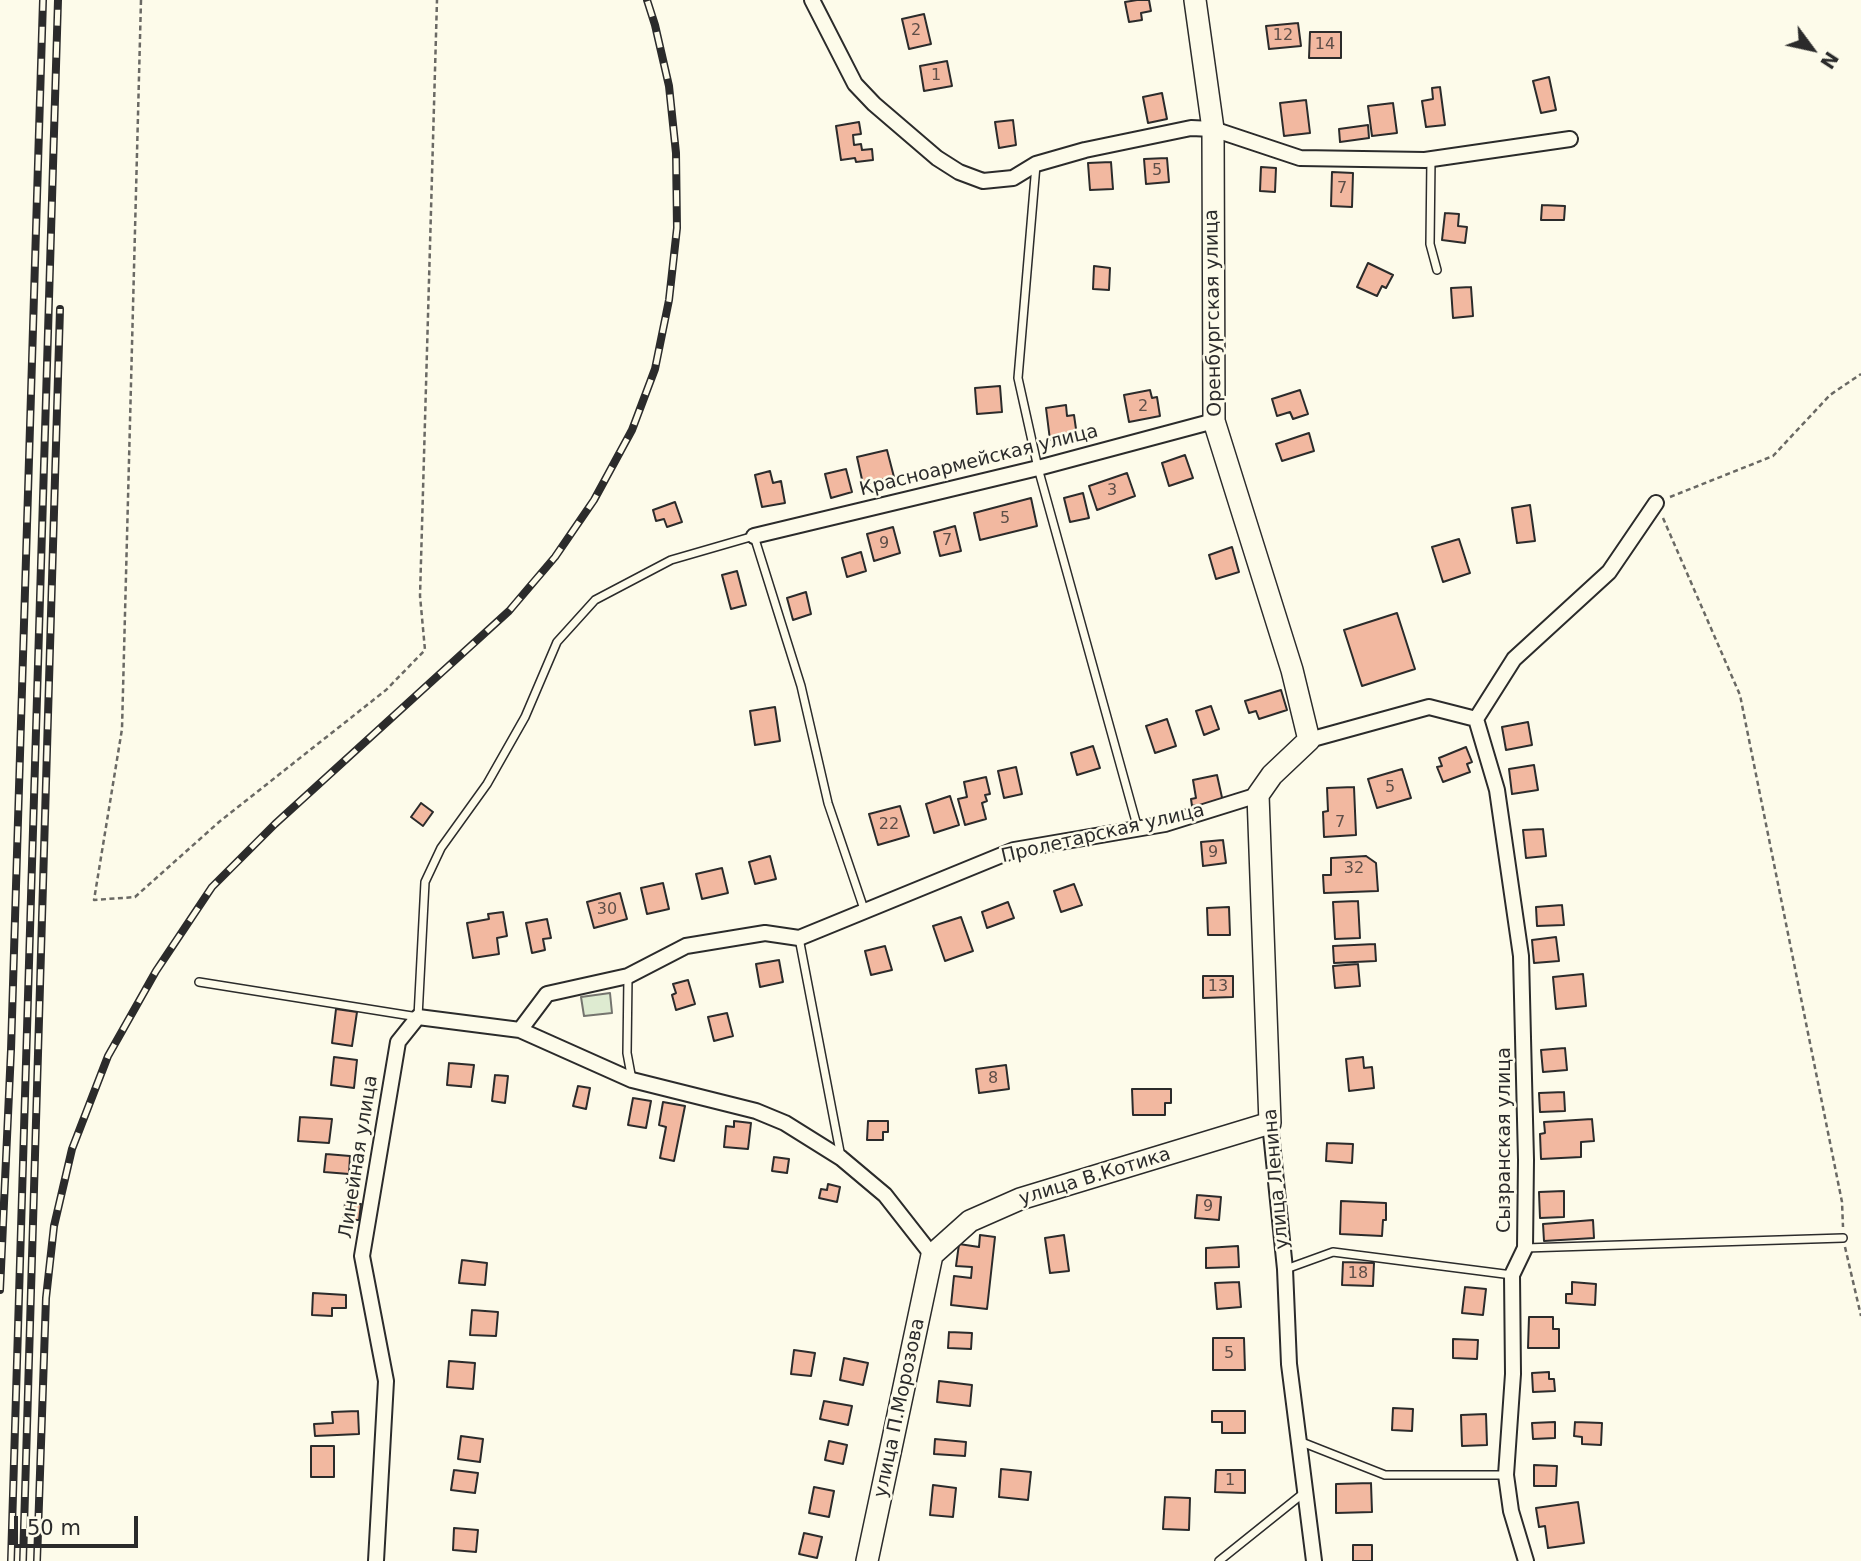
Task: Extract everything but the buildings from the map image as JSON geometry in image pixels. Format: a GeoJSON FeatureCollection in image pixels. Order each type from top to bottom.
{"type":"FeatureCollection","features":[{"type":"Feature","properties":{"kind":"street"},"geometry":{"type":"LineString","coordinates":[[812,0],[855,84],[874,104],[937,158],[959,172],[983,181],[1013,178],[1036,164],[1086,150],[1191,128],[1213,129],[1300,158],[1431,159],[1570,139]]}},
{"type":"Feature","properties":{"kind":"street","name":"Оренбургская улица"},"geometry":{"type":"LineString","coordinates":[[1195,0],[1213,129],[1214,421],[1292,670],[1309,740]]}},
{"type":"Feature","properties":{"kind":"street","name":"Красноармейская улица"},"geometry":{"type":"LineString","coordinates":[[754,536],[1038,468],[1214,421]]}},
{"type":"Feature","properties":{"kind":"street"},"geometry":{"type":"LineString","coordinates":[[1258,795],[1272,775],[1309,740],[1429,707],[1476,719],[1514,659],[1609,572],[1656,503]]}},
{"type":"Feature","properties":{"kind":"street","name":"Сызранская улица"},"geometry":{"type":"LineString","coordinates":[[1476,719],[1497,790],[1521,956],[1526,1160],[1525,1248],[1512,1275],[1513,1374],[1506,1475],[1511,1511],[1526,1561]]}},
{"type":"Feature","properties":{"kind":"street","name":"Пролетарская улица"},"geometry":{"type":"LineString","coordinates":[[520,1030],[547,994],[628,976],[686,946],[765,933],[799,938],[1014,850],[1165,824],[1258,795]]}},
{"type":"Feature","properties":{"kind":"street","name":"улица Ленина"},"geometry":{"type":"LineString","coordinates":[[1258,795],[1270,1123],[1285,1269],[1289,1364],[1314,1561]]}},
{"type":"Feature","properties":{"kind":"street"},"geometry":{"type":"LineString","coordinates":[[418,1017],[520,1030],[632,1080],[756,1111],[785,1123],[841,1158],[885,1195],[932,1255]]}},
{"type":"Feature","properties":{"kind":"street","name":"Линейная улица"},"geometry":{"type":"LineString","coordinates":[[376,1561],[386,1381],[362,1256],[398,1042],[418,1017]]}},
{"type":"Feature","properties":{"kind":"street","name":"улица В.Котика"},"geometry":{"type":"LineString","coordinates":[[932,1255],[970,1221],[1020,1199],[1270,1123]]}},
{"type":"Feature","properties":{"kind":"street","name":"улица П.Морозова"},"geometry":{"type":"LineString","coordinates":[[867,1561],[932,1255]]}},
{"type":"Feature","properties":{"kind":"lane"},"geometry":{"type":"LineString","coordinates":[[1431,159],[1430,244],[1437,270]]}},
{"type":"Feature","properties":{"kind":"lane"},"geometry":{"type":"LineString","coordinates":[[1036,164],[1018,378],[1038,468],[1138,829]]}},
{"type":"Feature","properties":{"kind":"lane"},"geometry":{"type":"LineString","coordinates":[[199,982],[418,1017],[425,882],[441,848],[488,784],[525,717],[557,642],[595,600],[671,560],[754,536],[802,686],[828,803],[865,913]]}},
{"type":"Feature","properties":{"kind":"lane"},"geometry":{"type":"LineString","coordinates":[[799,938],[841,1158]]}},
{"type":"Feature","properties":{"kind":"lane"},"geometry":{"type":"LineString","coordinates":[[628,976],[627,1053],[632,1080]]}},
{"type":"Feature","properties":{"kind":"lane"},"geometry":{"type":"LineString","coordinates":[[1525,1248],[1843,1238]]}},
{"type":"Feature","properties":{"kind":"lane"},"geometry":{"type":"LineString","coordinates":[[1285,1269],[1333,1252],[1512,1275]]}},
{"type":"Feature","properties":{"kind":"lane"},"geometry":{"type":"LineString","coordinates":[[1298,1441],[1385,1475],[1506,1475]]}},
{"type":"Feature","properties":{"kind":"lane"},"geometry":{"type":"LineString","coordinates":[[1219,1561],[1305,1492]]}},
{"type":"Feature","properties":{"kind":"path"},"geometry":{"type":"LineString","coordinates":[[141,0],[122,729],[94,900],[135,897],[219,822],[386,690],[425,650],[420,596],[437,0]]}},
{"type":"Feature","properties":{"kind":"path"},"geometry":{"type":"LineString","coordinates":[[1861,374],[1830,395],[1773,457],[1656,503],[1740,695],[1842,1202],[1843,1238],[1861,1316]]}},
{"type":"Feature","properties":{"kind":"green space"},"geometry":{"type":"Polygon","coordinates":[[[610,993],[612,1013],[584,1016],[581,997],[610,993]]]}},
{"type":"Feature","properties":{"kind":"railway"},"geometry":{"type":"LineString","coordinates":[[0,1290],[11,1050],[43,0]]}},
{"type":"Feature","properties":{"kind":"railway"},"geometry":{"type":"LineString","coordinates":[[11,1561],[58,0]]}},
{"type":"Feature","properties":{"kind":"railway"},"geometry":{"type":"LineString","coordinates":[[37,1561],[46,1298],[54,1226],[72,1149],[108,1056],[156,971],[212,887],[275,824],[509,611],[555,557],[594,500],[632,430],[655,369],[669,300],[677,228],[676,153],[669,86],[647,0]]}},
{"type":"Feature","properties":{"kind":"railway"},"geometry":{"type":"LineString","coordinates":[[23,1561],[60,309]]}}]}
